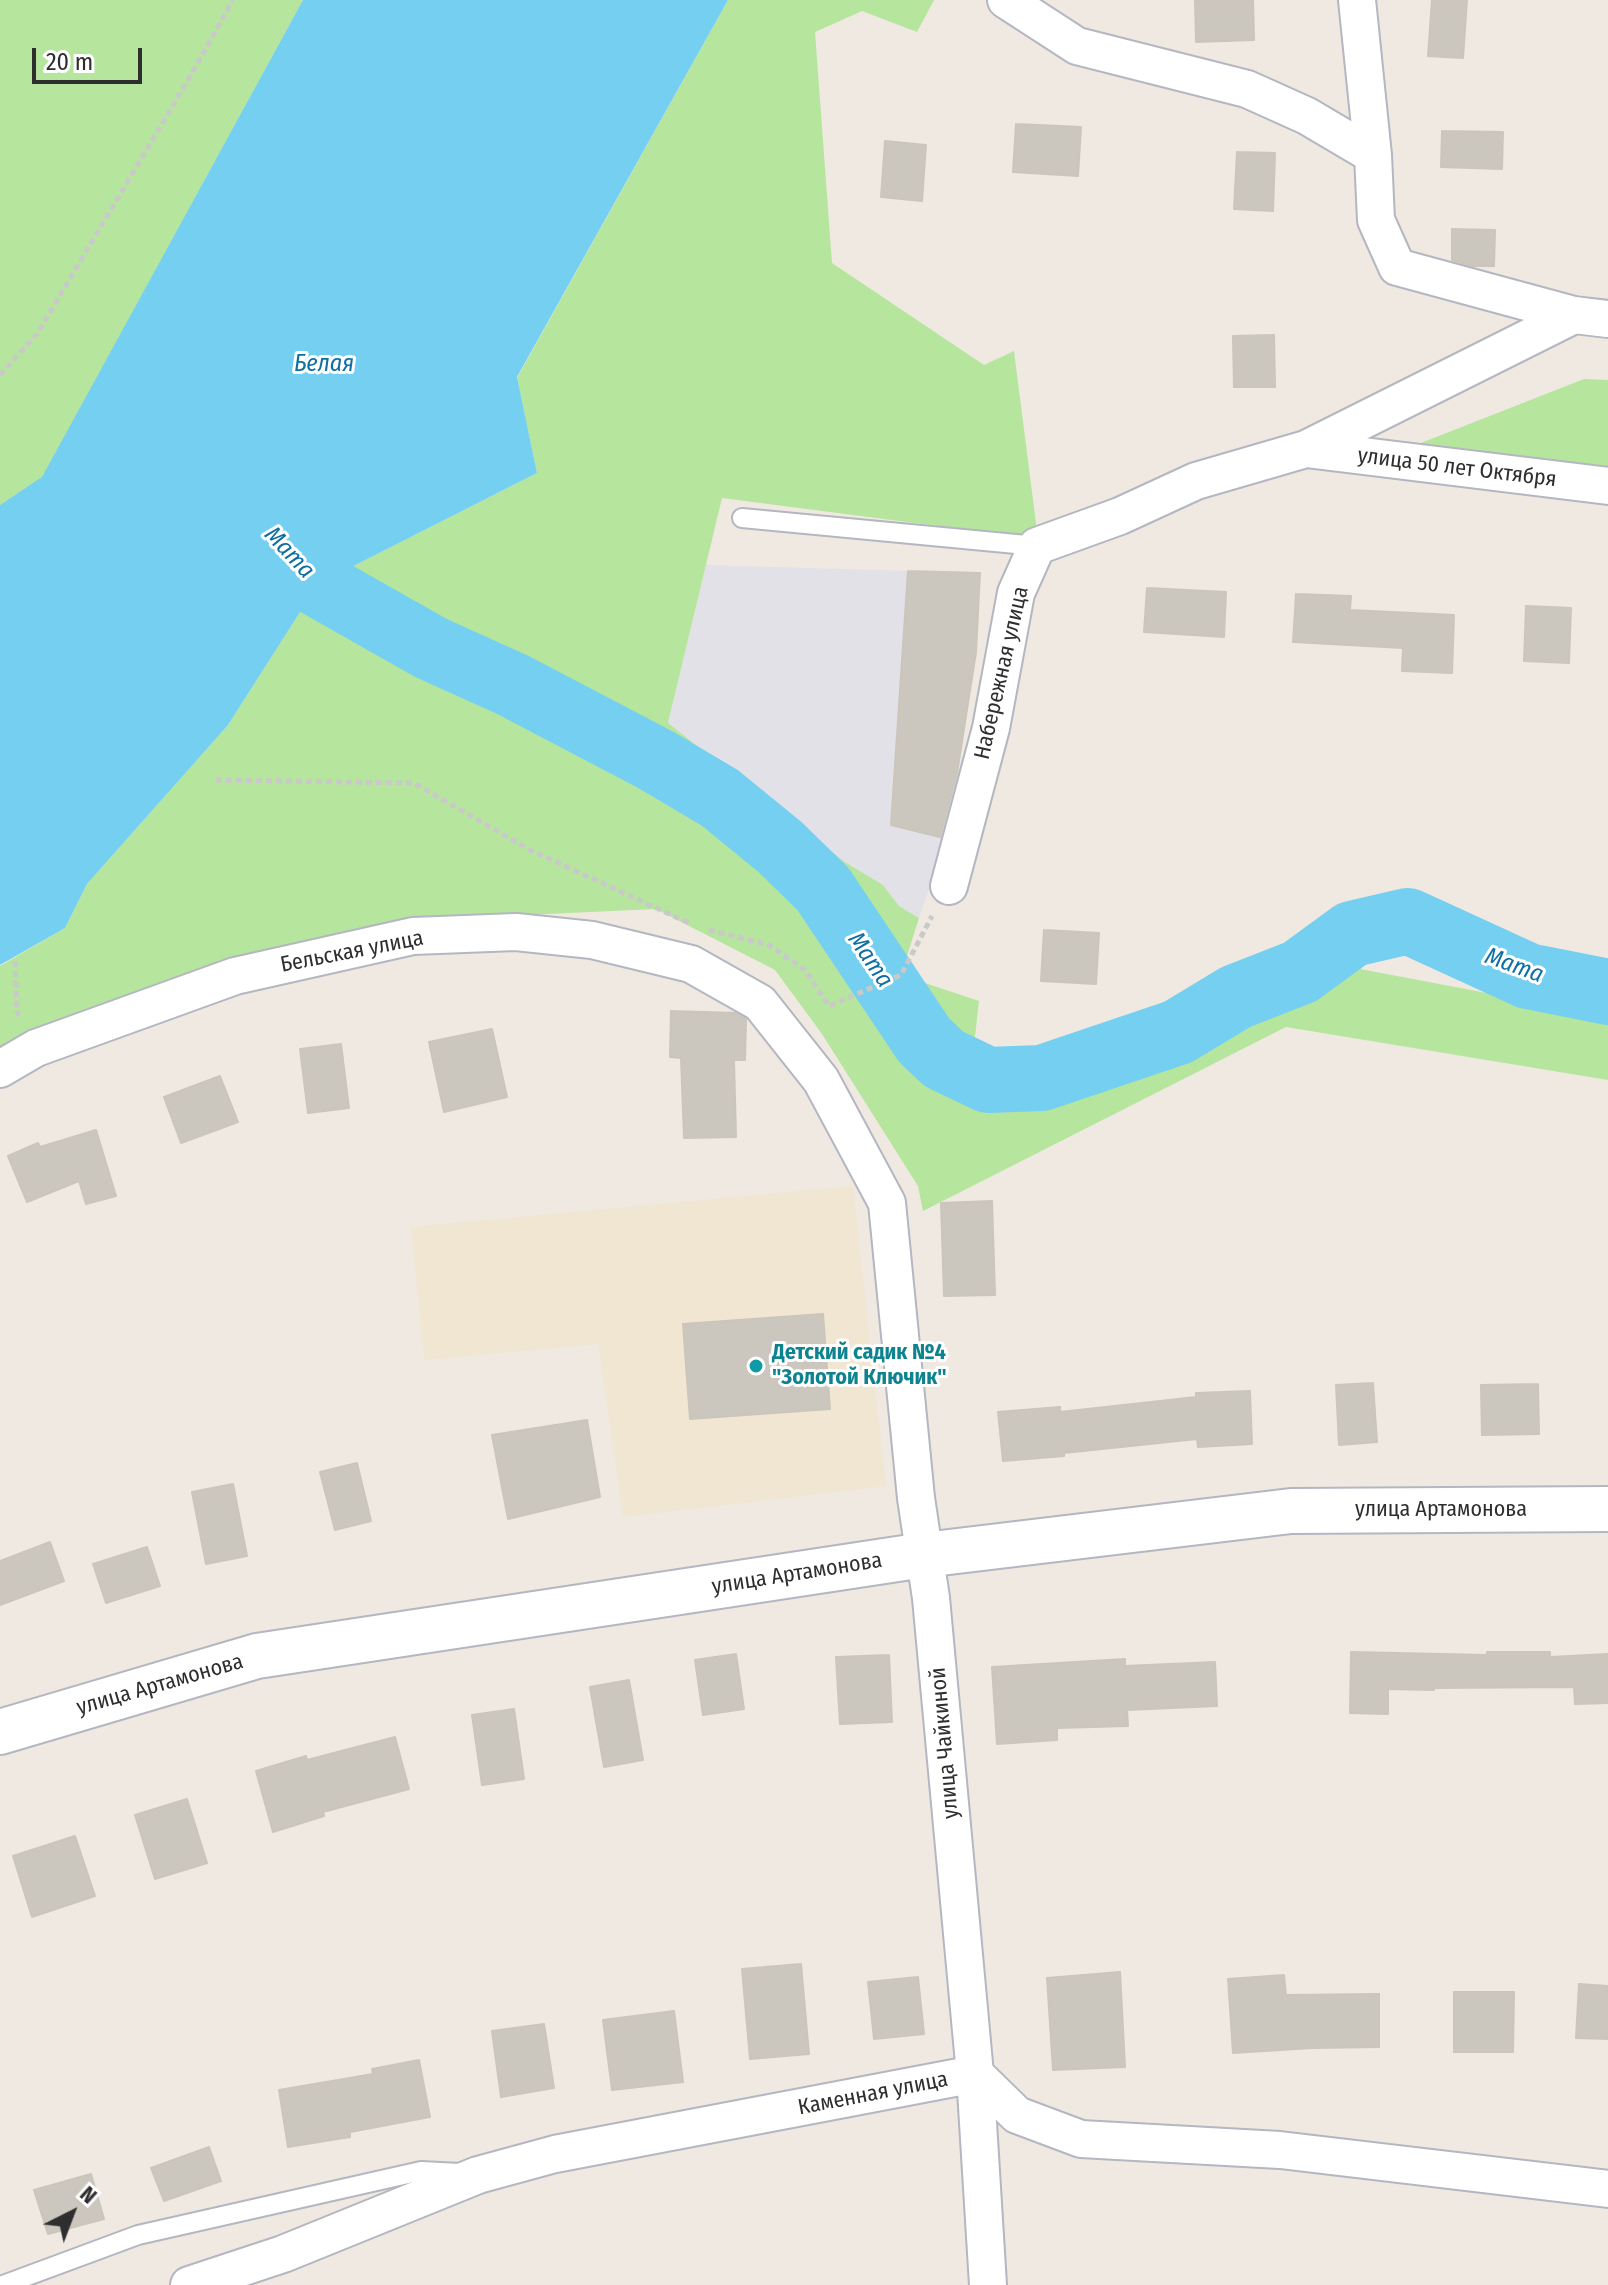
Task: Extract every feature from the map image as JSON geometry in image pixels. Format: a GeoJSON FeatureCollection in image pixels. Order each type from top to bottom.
{"type":"FeatureCollection","features":[{"type":"Feature","properties":{"kind":"street"},"geometry":{"type":"LineString","coordinates":[[1006,0],[1077,46],[1247,89],[1307,116],[1373,155]]}},
{"type":"Feature","properties":{"kind":"street"},"geometry":{"type":"LineString","coordinates":[[1357,0],[1373,155]]}},
{"type":"Feature","properties":{"kind":"street","name":"улица 50 лет Октября"},"geometry":{"type":"LineString","coordinates":[[1373,155],[1376,220],[1397,267],[1591,317]]}},
{"type":"Feature","properties":{"kind":"street","name":"улица 50 лет Октября"},"geometry":{"type":"LineString","coordinates":[[1037,546],[1120,516],[1196,481],[1306,449],[1591,317]]}},
{"type":"Feature","properties":{"kind":"street","name":"улица 50 лет Октября"},"geometry":{"type":"LineString","coordinates":[[1306,449],[1608,486]]}},
{"type":"Feature","properties":{"kind":"street","name":"Набережная улица"},"geometry":{"type":"LineString","coordinates":[[949,886],[991,728],[1016,593],[1037,546]]}},
{"type":"Feature","properties":{"kind":"street","name":"Бельская улица"},"geometry":{"type":"LineString","coordinates":[[0,1069],[36,1048],[235,976],[413,936],[516,932],[592,940],[691,964],[760,1003],[821,1080],[887,1203]]}},
{"type":"Feature","properties":{"kind":"street","name":"улица Чайкиной"},"geometry":{"type":"LineString","coordinates":[[887,1203],[931,1598],[975,2074],[988,2285]]}},
{"type":"Feature","properties":{"kind":"street","name":"улица Артамонова"},"geometry":{"type":"LineString","coordinates":[[0,1732],[257,1656],[924,1555],[1291,1511],[1608,1509]]}},
{"type":"Feature","properties":{"kind":"street","name":"Каменная улица"},"geometry":{"type":"LineString","coordinates":[[189,2285],[283,2254],[478,2175],[555,2154],[975,2074],[1017,2115],[1081,2139],[1280,2150],[1608,2189]]}},
{"type":"Feature","properties":{"kind":"lane"},"geometry":{"type":"LineString","coordinates":[[742,518],[1037,546]]}},
{"type":"Feature","properties":{"kind":"lane"},"geometry":{"type":"LineString","coordinates":[[3,2285],[138,2235],[421,2171],[478,2175]]}},
{"type":"Feature","properties":{"kind":"path"},"geometry":{"type":"LineString","coordinates":[[0,375],[37,334],[233,0]]}},
{"type":"Feature","properties":{"kind":"path"},"geometry":{"type":"LineString","coordinates":[[216,780],[414,783],[528,849],[696,926],[769,945],[805,970],[829,1006],[901,975],[949,886]]}},
{"type":"Feature","properties":{"kind":"path"},"geometry":{"type":"LineString","coordinates":[[15,961],[17,1012],[36,1048]]}},
{"type":"Feature","properties":{"kind":"shaded area"},"geometry":{"type":"Polygon","coordinates":[[[706,565],[980,573],[976,652],[950,829],[919,918],[899,906],[883,885],[845,862],[668,723],[706,565]]]}},
{"type":"Feature","properties":{"kind":"shaded area"},"geometry":{"type":"Polygon","coordinates":[[[853,1186],[886,1486],[623,1517],[598,1344],[424,1360],[411,1227],[853,1186]]]}},
{"type":"Feature","properties":{"kind":"green space"},"geometry":{"type":"Polygon","coordinates":[[[0,0],[303,0],[42,478],[0,505],[0,0]]]}},
{"type":"Feature","properties":{"kind":"green space"},"geometry":{"type":"Polygon","coordinates":[[[728,0],[934,0],[917,32],[862,11],[815,32],[832,263],[984,365],[1014,351],[1038,539],[722,498],[668,723],[845,862],[883,885],[899,906],[919,918],[901,975],[979,1001],[972,1062],[1030,1069],[1297,957],[1608,1016],[1608,1080],[1286,1027],[923,1211],[918,1186],[822,1034],[775,970],[656,909],[416,920],[0,1048],[0,966],[65,928],[87,884],[228,725],[318,584],[537,473],[517,378],[728,0]]]}},
{"type":"Feature","properties":{"kind":"green space"},"geometry":{"type":"Polygon","coordinates":[[[1584,379],[1608,380],[1608,489],[1370,463],[1584,379]]]}},
{"type":"Feature","properties":{"kind":"water","name":"Белая"},"geometry":{"type":"Polygon","coordinates":[[[303,0],[728,0],[517,377],[537,473],[318,584],[228,725],[87,884],[65,928],[0,965],[0,505],[42,477],[303,0]]]}},
{"type":"Feature","properties":{"kind":"building"},"geometry":{"type":"Polygon","coordinates":[[[1195,0],[1253,0],[1254,40],[1196,42],[1195,0]]]}},
{"type":"Feature","properties":{"kind":"building"},"geometry":{"type":"Polygon","coordinates":[[[1432,0],[1467,0],[1463,58],[1428,56],[1432,0]]]}},
{"type":"Feature","properties":{"kind":"building"},"geometry":{"type":"Polygon","coordinates":[[[1016,124],[1081,127],[1078,176],[1013,172],[1016,124]]]}},
{"type":"Feature","properties":{"kind":"building"},"geometry":{"type":"Polygon","coordinates":[[[1442,131],[1503,132],[1502,169],[1441,167],[1442,131]]]}},
{"type":"Feature","properties":{"kind":"building"},"geometry":{"type":"Polygon","coordinates":[[[885,141],[926,145],[922,201],[881,197],[885,141]]]}},
{"type":"Feature","properties":{"kind":"building"},"geometry":{"type":"Polygon","coordinates":[[[1237,152],[1275,153],[1273,211],[1234,209],[1237,152]]]}},
{"type":"Feature","properties":{"kind":"building"},"geometry":{"type":"Polygon","coordinates":[[[1452,229],[1495,230],[1494,266],[1473,266],[1452,260],[1452,229]]]}},
{"type":"Feature","properties":{"kind":"building"},"geometry":{"type":"Polygon","coordinates":[[[1274,335],[1275,387],[1234,387],[1233,336],[1274,335]]]}},
{"type":"Feature","properties":{"kind":"building"},"geometry":{"type":"Polygon","coordinates":[[[908,571],[980,573],[976,652],[957,773],[940,837],[891,825],[908,571]]]}},
{"type":"Feature","properties":{"kind":"building"},"geometry":{"type":"Polygon","coordinates":[[[1147,588],[1226,592],[1224,637],[1144,632],[1147,588]]]}},
{"type":"Feature","properties":{"kind":"building"},"geometry":{"type":"Polygon","coordinates":[[[1296,594],[1351,596],[1350,610],[1454,615],[1452,673],[1402,671],[1403,648],[1293,642],[1296,594]]]}},
{"type":"Feature","properties":{"kind":"building"},"geometry":{"type":"Polygon","coordinates":[[[1526,606],[1571,608],[1569,663],[1524,661],[1526,606]]]}},
{"type":"Feature","properties":{"kind":"building"},"geometry":{"type":"Polygon","coordinates":[[[1044,930],[1099,933],[1096,984],[1041,981],[1044,930]]]}},
{"type":"Feature","properties":{"kind":"building"},"geometry":{"type":"Polygon","coordinates":[[[671,1011],[736,1013],[746,1019],[745,1060],[734,1060],[736,1137],[684,1138],[681,1058],[670,1057],[671,1011]]]}},
{"type":"Feature","properties":{"kind":"building"},"geometry":{"type":"Polygon","coordinates":[[[492,1029],[507,1097],[444,1112],[429,1042],[492,1029]]]}},
{"type":"Feature","properties":{"kind":"building"},"geometry":{"type":"Polygon","coordinates":[[[341,1044],[349,1108],[308,1113],[300,1049],[341,1044]]]}},
{"type":"Feature","properties":{"kind":"building"},"geometry":{"type":"Polygon","coordinates":[[[220,1076],[238,1122],[181,1143],[164,1097],[220,1076]]]}},
{"type":"Feature","properties":{"kind":"building"},"geometry":{"type":"Polygon","coordinates":[[[96,1130],[116,1196],[86,1204],[79,1181],[27,1202],[8,1156],[38,1143],[40,1147],[96,1130]]]}},
{"type":"Feature","properties":{"kind":"building"},"geometry":{"type":"Polygon","coordinates":[[[992,1201],[995,1295],[944,1296],[941,1203],[992,1201]]]}},
{"type":"Feature","properties":{"kind":"building","name":"Детский садик №4 \"Золотой Ключик\""},"geometry":{"type":"Polygon","coordinates":[[[823,1314],[830,1409],[690,1419],[683,1324],[823,1314]]]}},
{"type":"Feature","properties":{"kind":"building"},"geometry":{"type":"Polygon","coordinates":[[[1373,1383],[1377,1442],[1339,1445],[1336,1385],[1373,1383]]]}},
{"type":"Feature","properties":{"kind":"building"},"geometry":{"type":"Polygon","coordinates":[[[1538,1384],[1539,1434],[1482,1435],[1481,1385],[1538,1384]]]}},
{"type":"Feature","properties":{"kind":"building"},"geometry":{"type":"Polygon","coordinates":[[[1250,1391],[1252,1444],[1198,1447],[1197,1439],[1003,1461],[998,1412],[1060,1407],[1060,1412],[1196,1397],[1196,1393],[1250,1391]]]}},
{"type":"Feature","properties":{"kind":"building"},"geometry":{"type":"Polygon","coordinates":[[[587,1420],[600,1497],[508,1519],[492,1435],[587,1420]]]}},
{"type":"Feature","properties":{"kind":"building"},"geometry":{"type":"Polygon","coordinates":[[[357,1463],[371,1521],[335,1530],[320,1472],[357,1463]]]}},
{"type":"Feature","properties":{"kind":"building"},"geometry":{"type":"Polygon","coordinates":[[[233,1484],[247,1556],[206,1564],[192,1492],[233,1484]]]}},
{"type":"Feature","properties":{"kind":"building"},"geometry":{"type":"Polygon","coordinates":[[[50,1542],[64,1581],[0,1605],[0,1561],[50,1542]]]}},
{"type":"Feature","properties":{"kind":"building"},"geometry":{"type":"Polygon","coordinates":[[[147,1547],[160,1586],[106,1603],[93,1564],[147,1547]]]}},
{"type":"Feature","properties":{"kind":"building"},"geometry":{"type":"Polygon","coordinates":[[[1351,1652],[1487,1655],[1487,1652],[1550,1652],[1550,1657],[1608,1654],[1608,1703],[1575,1704],[1574,1687],[1388,1689],[1388,1714],[1350,1713],[1351,1652]]]}},
{"type":"Feature","properties":{"kind":"building"},"geometry":{"type":"Polygon","coordinates":[[[736,1654],[744,1709],[703,1715],[695,1660],[736,1654]]]}},
{"type":"Feature","properties":{"kind":"building"},"geometry":{"type":"Polygon","coordinates":[[[889,1655],[892,1722],[840,1724],[836,1657],[889,1655]]]}},
{"type":"Feature","properties":{"kind":"building"},"geometry":{"type":"Polygon","coordinates":[[[1125,1659],[1125,1666],[1215,1662],[1217,1706],[1127,1710],[1128,1726],[1057,1728],[1057,1740],[997,1744],[992,1667],[1125,1659]]]}},
{"type":"Feature","properties":{"kind":"building"},"geometry":{"type":"Polygon","coordinates":[[[629,1680],[643,1760],[604,1767],[590,1687],[629,1680]]]}},
{"type":"Feature","properties":{"kind":"building"},"geometry":{"type":"Polygon","coordinates":[[[514,1709],[524,1779],[482,1785],[472,1715],[514,1709]]]}},
{"type":"Feature","properties":{"kind":"building"},"geometry":{"type":"Polygon","coordinates":[[[395,1737],[409,1789],[323,1812],[324,1816],[273,1832],[256,1771],[306,1756],[307,1760],[395,1737]]]}},
{"type":"Feature","properties":{"kind":"building"},"geometry":{"type":"Polygon","coordinates":[[[187,1799],[207,1863],[155,1879],[135,1815],[187,1799]]]}},
{"type":"Feature","properties":{"kind":"building"},"geometry":{"type":"Polygon","coordinates":[[[75,1836],[95,1896],[32,1917],[13,1856],[75,1836]]]}},
{"type":"Feature","properties":{"kind":"building"},"geometry":{"type":"Polygon","coordinates":[[[801,1964],[809,2054],[750,2059],[742,1969],[801,1964]]]}},
{"type":"Feature","properties":{"kind":"building"},"geometry":{"type":"Polygon","coordinates":[[[1120,1972],[1125,2067],[1053,2070],[1047,1978],[1120,1972]]]}},
{"type":"Feature","properties":{"kind":"building"},"geometry":{"type":"Polygon","coordinates":[[[1284,1975],[1286,1995],[1379,1994],[1379,2047],[1233,2053],[1228,1979],[1284,1975]]]}},
{"type":"Feature","properties":{"kind":"building"},"geometry":{"type":"Polygon","coordinates":[[[918,1977],[924,2034],[874,2039],[868,1982],[918,1977]]]}},
{"type":"Feature","properties":{"kind":"building"},"geometry":{"type":"Polygon","coordinates":[[[1579,1984],[1608,1986],[1608,2039],[1576,2038],[1579,1984]]]}},
{"type":"Feature","properties":{"kind":"building"},"geometry":{"type":"Polygon","coordinates":[[[1454,1992],[1514,1992],[1513,2052],[1454,2052],[1454,1992]]]}},
{"type":"Feature","properties":{"kind":"building"},"geometry":{"type":"Polygon","coordinates":[[[674,2011],[683,2082],[612,2090],[603,2020],[674,2011]]]}},
{"type":"Feature","properties":{"kind":"building"},"geometry":{"type":"Polygon","coordinates":[[[544,2024],[554,2088],[501,2097],[492,2031],[544,2024]]]}},
{"type":"Feature","properties":{"kind":"building"},"geometry":{"type":"Polygon","coordinates":[[[419,2060],[430,2117],[350,2132],[350,2137],[288,2147],[279,2090],[373,2074],[372,2069],[419,2060]]]}},
{"type":"Feature","properties":{"kind":"building"},"geometry":{"type":"Polygon","coordinates":[[[209,2147],[221,2181],[164,2201],[151,2168],[209,2147]]]}},
{"type":"Feature","properties":{"kind":"building"},"geometry":{"type":"Polygon","coordinates":[[[91,2174],[104,2219],[48,2234],[34,2190],[91,2174]]]}},
{"type":"Feature","properties":{"kind":"waterway","name":"Мата"},"geometry":{"type":"LineString","coordinates":[[258,519],[318,584],[431,648],[513,685],[656,760],[720,798],[780,847],[823,889],[924,1040],[944,1059],[988,1080],[1042,1078],[1178,1032],[1236,997],[1300,972],[1352,934],[1408,921],[1528,976],[1608,992]]}},
{"type":"Feature","properties":{"kind":"place","name":"Детский садик №4 \"Золотой Ключик\""},"geometry":{"type":"Point","coordinates":[756,1366]}}]}
